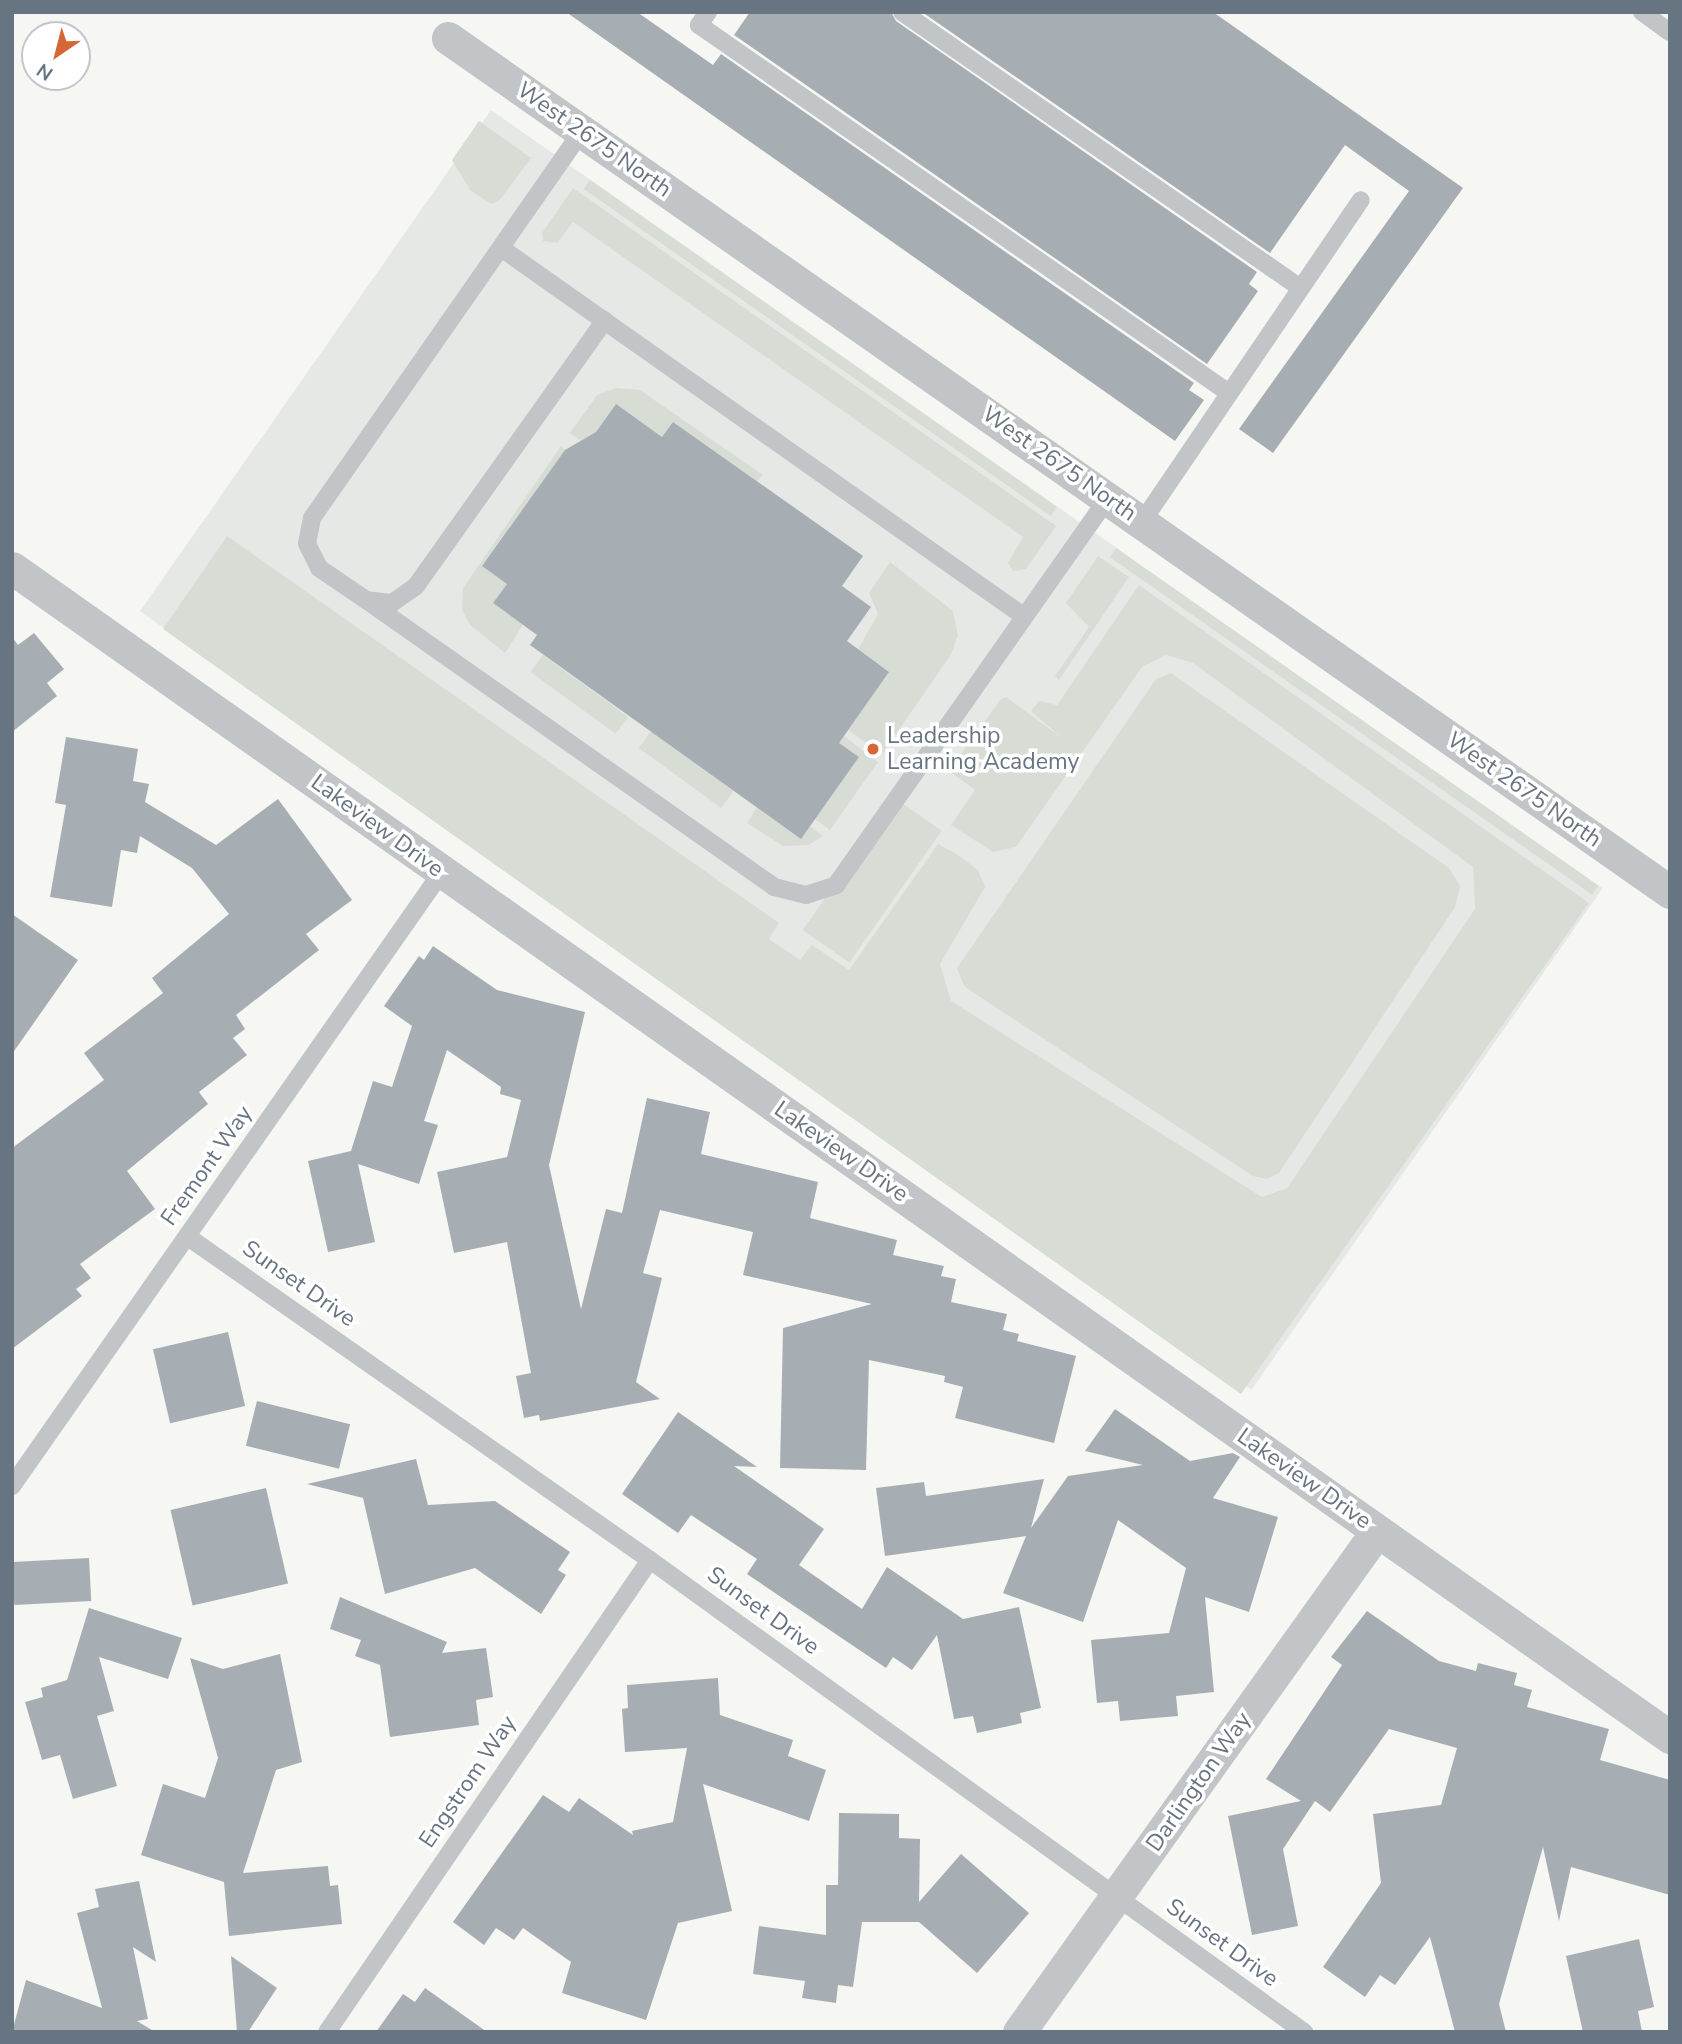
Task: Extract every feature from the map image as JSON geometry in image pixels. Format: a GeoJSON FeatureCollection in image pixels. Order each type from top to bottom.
{"type":"FeatureCollection","features":[{"type":"Feature","properties":{"kind":"street","name":"West 2675 North"},"geometry":{"type":"LineString","coordinates":[[448,38],[1670,892]]}},
{"type":"Feature","properties":{"kind":"street","name":"Lakeview Drive"},"geometry":{"type":"LineString","coordinates":[[12,568],[1670,1737]]}},
{"type":"Feature","properties":{"kind":"street","name":"Darlington Way"},"geometry":{"type":"LineString","coordinates":[[1019,2032],[1377,1531]]}},
{"type":"Feature","properties":{"kind":"lane"},"geometry":{"type":"LineString","coordinates":[[708,12],[699,26],[1229,393]]}},
{"type":"Feature","properties":{"kind":"lane"},"geometry":{"type":"LineString","coordinates":[[902,12],[1300,288]]}},
{"type":"Feature","properties":{"kind":"lane"},"geometry":{"type":"LineString","coordinates":[[1643,12],[1670,33]]}},
{"type":"Feature","properties":{"kind":"lane"},"geometry":{"type":"LineString","coordinates":[[582,131],[312,518],[307,544],[319,568],[774,887],[806,895],[836,885],[1022,615],[1108,498]]}},
{"type":"Feature","properties":{"kind":"lane"},"geometry":{"type":"LineString","coordinates":[[1143,522],[1361,200]]}},
{"type":"Feature","properties":{"kind":"lane"},"geometry":{"type":"LineString","coordinates":[[501,248],[1022,615]]}},
{"type":"Feature","properties":{"kind":"lane"},"geometry":{"type":"LineString","coordinates":[[366,600],[392,603],[416,586],[605,320]]}},
{"type":"Feature","properties":{"kind":"lane","name":"Fremont Way"},"geometry":{"type":"LineString","coordinates":[[12,1486],[441,873]]}},
{"type":"Feature","properties":{"kind":"lane","name":"Sunset Drive"},"geometry":{"type":"LineString","coordinates":[[188,1237],[650,1560],[1304,2032]]}},
{"type":"Feature","properties":{"kind":"lane","name":"Engstrom Way"},"geometry":{"type":"LineString","coordinates":[[327,2032],[650,1560]]}},
{"type":"Feature","properties":{"kind":"shaded area","name":"Leadership Learning Academy"},"geometry":{"type":"Polygon","coordinates":[[[491,110],[1603,888],[1252,1390],[140,611],[491,110]]]}},
{"type":"Feature","properties":{"kind":"shaded area"},"geometry":{"type":"Polygon","coordinates":[[[479,121],[531,158],[499,201],[491,204],[470,190],[452,160],[479,121]]]}},
{"type":"Feature","properties":{"kind":"shaded area"},"geometry":{"type":"Polygon","coordinates":[[[590,180],[1057,507],[1051,516],[584,189],[590,180]]]}},
{"type":"Feature","properties":{"kind":"shaded area"},"geometry":{"type":"Polygon","coordinates":[[[573,188],[1056,526],[1026,569],[1013,571],[1008,563],[1023,537],[573,222],[557,243],[543,241],[542,233],[573,188]]]}},
{"type":"Feature","properties":{"kind":"shaded area"},"geometry":{"type":"Polygon","coordinates":[[[616,388],[640,390],[763,475],[756,482],[673,422],[662,437],[615,405],[596,432],[581,441],[570,433],[597,395],[616,388]]]}},
{"type":"Feature","properties":{"kind":"shaded area"},"geometry":{"type":"Polygon","coordinates":[[[561,446],[565,450],[482,565],[507,584],[493,603],[523,625],[505,653],[470,625],[462,610],[463,588],[561,446]]]}},
{"type":"Feature","properties":{"kind":"shaded area"},"geometry":{"type":"Polygon","coordinates":[[[227,536],[779,923],[769,939],[800,960],[812,945],[849,970],[938,844],[955,853],[978,870],[985,887],[940,964],[951,1001],[1262,1197],[1287,1188],[1475,909],[1473,867],[1193,663],[1166,655],[1142,667],[1016,847],[993,852],[951,825],[975,790],[949,771],[1000,700],[1006,697],[1062,738],[1031,711],[1039,701],[1057,705],[1139,585],[1589,903],[1241,1394],[163,629],[227,536]]]}},
{"type":"Feature","properties":{"kind":"shaded area"},"geometry":{"type":"Polygon","coordinates":[[[1116,548],[1598,886],[1592,895],[1110,557],[1116,548]]]}},
{"type":"Feature","properties":{"kind":"shaded area"},"geometry":{"type":"Polygon","coordinates":[[[1098,556],[1129,577],[1059,680],[1055,676],[1089,627],[1066,603],[1098,556]]]}},
{"type":"Feature","properties":{"kind":"shaded area"},"geometry":{"type":"Polygon","coordinates":[[[890,562],[953,611],[958,636],[950,656],[882,754],[848,730],[889,672],[858,649],[878,614],[869,593],[890,562]]]}},
{"type":"Feature","properties":{"kind":"shaded area"},"geometry":{"type":"Polygon","coordinates":[[[543,655],[628,717],[616,734],[531,672],[543,655]]]}},
{"type":"Feature","properties":{"kind":"shaded area"},"geometry":{"type":"Polygon","coordinates":[[[1171,673],[1449,868],[1460,886],[1455,907],[1279,1173],[1267,1179],[1253,1176],[974,993],[964,986],[957,968],[1156,679],[1171,673]]]}},
{"type":"Feature","properties":{"kind":"shaded area"},"geometry":{"type":"Polygon","coordinates":[[[651,731],[734,791],[721,808],[639,748],[651,731]]]}},
{"type":"Feature","properties":{"kind":"shaded area"},"geometry":{"type":"Polygon","coordinates":[[[844,736],[878,762],[830,830],[815,819],[859,757],[839,743],[844,736]]]}},
{"type":"Feature","properties":{"kind":"shaded area"},"geometry":{"type":"Polygon","coordinates":[[[895,798],[942,831],[849,963],[803,930],[895,798]]]}},
{"type":"Feature","properties":{"kind":"shaded area"},"geometry":{"type":"Polygon","coordinates":[[[757,807],[810,826],[823,836],[809,845],[783,846],[747,823],[757,807]]]}},
{"type":"Feature","properties":{"kind":"building"},"geometry":{"type":"Polygon","coordinates":[[[566,12],[637,12],[713,65],[721,54],[1194,383],[1189,390],[1204,400],[1175,441],[566,12]]]}},
{"type":"Feature","properties":{"kind":"building"},"geometry":{"type":"Polygon","coordinates":[[[750,12],[891,12],[896,21],[1257,272],[1249,284],[1258,291],[1207,364],[734,35],[750,12]]]}},
{"type":"Feature","properties":{"kind":"building"},"geometry":{"type":"Polygon","coordinates":[[[922,12],[1213,12],[1463,188],[1273,453],[1239,429],[1409,191],[1345,145],[1270,253],[922,12]]]}},
{"type":"Feature","properties":{"kind":"building"},"geometry":{"type":"Polygon","coordinates":[[[616,404],[662,437],[673,422],[863,556],[842,586],[871,607],[847,641],[889,672],[839,743],[859,757],[801,839],[530,645],[537,635],[493,603],[507,584],[482,566],[565,450],[596,432],[616,404]]]}},
{"type":"Feature","properties":{"kind":"building"},"geometry":{"type":"Polygon","coordinates":[[[34,633],[64,669],[47,683],[57,696],[12,732],[12,637],[18,645],[34,633]]]}},
{"type":"Feature","properties":{"kind":"building"},"geometry":{"type":"Polygon","coordinates":[[[66,737],[138,749],[133,781],[149,784],[145,802],[216,845],[278,799],[352,900],[306,934],[319,950],[236,1015],[245,1029],[233,1038],[247,1055],[199,1092],[208,1104],[127,1171],[155,1209],[80,1264],[91,1278],[76,1289],[82,1296],[12,1349],[12,1148],[104,1080],[84,1053],[163,993],[152,978],[229,914],[192,868],[140,836],[137,853],[121,850],[112,907],[50,897],[66,805],[55,803],[66,737]]]}},
{"type":"Feature","properties":{"kind":"building"},"geometry":{"type":"Polygon","coordinates":[[[12,914],[78,960],[12,1054],[12,914]]]}},
{"type":"Feature","properties":{"kind":"building"},"geometry":{"type":"Polygon","coordinates":[[[433,946],[497,990],[585,1012],[549,1165],[581,1309],[606,1209],[622,1213],[647,1098],[710,1112],[701,1154],[818,1182],[810,1218],[897,1240],[893,1255],[944,1266],[941,1276],[956,1279],[951,1302],[1007,1314],[1003,1330],[1019,1334],[1017,1341],[1076,1356],[1054,1443],[955,1418],[963,1387],[944,1382],[945,1376],[869,1360],[866,1470],[780,1468],[783,1328],[872,1304],[743,1275],[753,1232],[660,1210],[643,1273],[662,1278],[636,1382],[660,1399],[540,1421],[539,1415],[524,1418],[516,1376],[531,1373],[507,1242],[454,1253],[437,1172],[507,1157],[521,1100],[500,1094],[501,1087],[447,1050],[424,1121],[438,1125],[419,1184],[358,1164],[375,1242],[328,1252],[308,1161],[351,1151],[373,1081],[392,1087],[412,1026],[384,1006],[419,956],[424,960],[433,946]]]}},
{"type":"Feature","properties":{"kind":"building"},"geometry":{"type":"Polygon","coordinates":[[[228,1332],[245,1406],[170,1423],[153,1349],[228,1332]]]}},
{"type":"Feature","properties":{"kind":"building"},"geometry":{"type":"Polygon","coordinates":[[[257,1401],[350,1424],[339,1469],[246,1446],[257,1401]]]}},
{"type":"Feature","properties":{"kind":"building"},"geometry":{"type":"Polygon","coordinates":[[[1115,1409],[1190,1461],[1233,1453],[1240,1457],[1213,1498],[1278,1517],[1249,1612],[1205,1597],[1214,1692],[1176,1696],[1178,1716],[1120,1721],[1118,1701],[1097,1703],[1091,1640],[1169,1633],[1186,1568],[1118,1520],[1083,1622],[1003,1593],[1026,1536],[885,1556],[876,1488],[924,1482],[926,1496],[1044,1479],[1031,1528],[1068,1476],[1143,1465],[1085,1451],[1115,1409]]]}},
{"type":"Feature","properties":{"kind":"building"},"geometry":{"type":"Polygon","coordinates":[[[678,1412],[757,1467],[734,1466],[824,1529],[799,1565],[862,1609],[887,1567],[963,1619],[1019,1607],[1041,1708],[1020,1713],[1022,1723],[977,1733],[973,1716],[954,1719],[937,1635],[912,1670],[893,1657],[886,1668],[747,1574],[757,1559],[691,1515],[678,1533],[622,1494],[678,1412]]]}},
{"type":"Feature","properties":{"kind":"building"},"geometry":{"type":"Polygon","coordinates":[[[416,1459],[428,1505],[495,1501],[570,1552],[558,1570],[566,1575],[541,1614],[475,1568],[385,1594],[363,1498],[307,1484],[416,1459]]]}},
{"type":"Feature","properties":{"kind":"building"},"geometry":{"type":"Polygon","coordinates":[[[266,1488],[288,1583],[193,1606],[171,1510],[266,1488]]]}},
{"type":"Feature","properties":{"kind":"building"},"geometry":{"type":"Polygon","coordinates":[[[89,1558],[91,1601],[14,1605],[12,1562],[89,1558]]]}},
{"type":"Feature","properties":{"kind":"building"},"geometry":{"type":"Polygon","coordinates":[[[340,1597],[447,1642],[442,1653],[486,1648],[493,1697],[476,1700],[479,1725],[390,1737],[380,1665],[355,1656],[361,1640],[330,1629],[340,1597]]]}},
{"type":"Feature","properties":{"kind":"building"},"geometry":{"type":"Polygon","coordinates":[[[89,1608],[182,1638],[168,1679],[99,1657],[114,1711],[97,1716],[117,1786],[73,1799],[60,1755],[42,1760],[25,1702],[43,1697],[41,1688],[67,1680],[89,1608]]]}},
{"type":"Feature","properties":{"kind":"building"},"geometry":{"type":"Polygon","coordinates":[[[1367,1611],[1439,1661],[1476,1671],[1478,1663],[1517,1673],[1514,1685],[1532,1690],[1527,1707],[1609,1729],[1600,1760],[1670,1780],[1670,1895],[1571,1867],[1559,1921],[1543,1847],[1499,2004],[1506,2032],[1455,2032],[1430,1937],[1395,1985],[1380,1975],[1365,1997],[1323,1967],[1381,1883],[1373,1814],[1441,1805],[1457,1748],[1389,1729],[1330,1812],[1315,1801],[1283,1849],[1298,1926],[1252,1935],[1228,1816],[1301,1801],[1266,1779],[1342,1665],[1331,1657],[1367,1611]]]}},
{"type":"Feature","properties":{"kind":"building"},"geometry":{"type":"Polygon","coordinates":[[[280,1654],[302,1762],[276,1770],[243,1873],[328,1866],[330,1886],[338,1885],[342,1924],[229,1936],[224,1882],[141,1855],[163,1784],[205,1798],[218,1758],[190,1658],[223,1669],[280,1654]]]}},
{"type":"Feature","properties":{"kind":"building"},"geometry":{"type":"Polygon","coordinates":[[[718,1678],[720,1715],[793,1740],[788,1756],[826,1770],[809,1821],[703,1784],[732,1911],[678,1923],[646,2020],[562,1993],[571,1962],[523,1928],[514,1940],[496,1928],[484,1945],[453,1922],[543,1795],[569,1812],[579,1798],[633,1835],[632,1831],[673,1822],[687,1748],[625,1752],[622,1709],[628,1708],[627,1685],[718,1678]]]}},
{"type":"Feature","properties":{"kind":"building"},"geometry":{"type":"Polygon","coordinates":[[[839,1813],[899,1814],[899,1838],[920,1839],[919,1902],[961,1854],[1029,1913],[977,1973],[919,1922],[862,1922],[853,1987],[838,1985],[836,2003],[802,1998],[805,1981],[753,1974],[759,1926],[826,1935],[826,1885],[838,1885],[839,1813]]]}},
{"type":"Feature","properties":{"kind":"building"},"geometry":{"type":"Polygon","coordinates":[[[139,1881],[156,1962],[133,1947],[148,2019],[137,2021],[155,2032],[12,2032],[26,1980],[102,2008],[77,1913],[99,1907],[95,1889],[139,1881]]]}},
{"type":"Feature","properties":{"kind":"building"},"geometry":{"type":"Polygon","coordinates":[[[1639,1939],[1654,2007],[1638,2011],[1642,2032],[1583,2032],[1566,1956],[1639,1939]]]}},
{"type":"Feature","properties":{"kind":"building"},"geometry":{"type":"Polygon","coordinates":[[[231,1956],[277,1988],[248,2032],[237,2032],[231,1956]]]}},
{"type":"Feature","properties":{"kind":"building"},"geometry":{"type":"Polygon","coordinates":[[[425,1988],[487,2032],[376,2032],[403,1994],[415,2002],[425,1988]]]}},
{"type":"Feature","properties":{"kind":"place","name":"Leadership Learning Academy"},"geometry":{"type":"Point","coordinates":[873,749]}}]}
